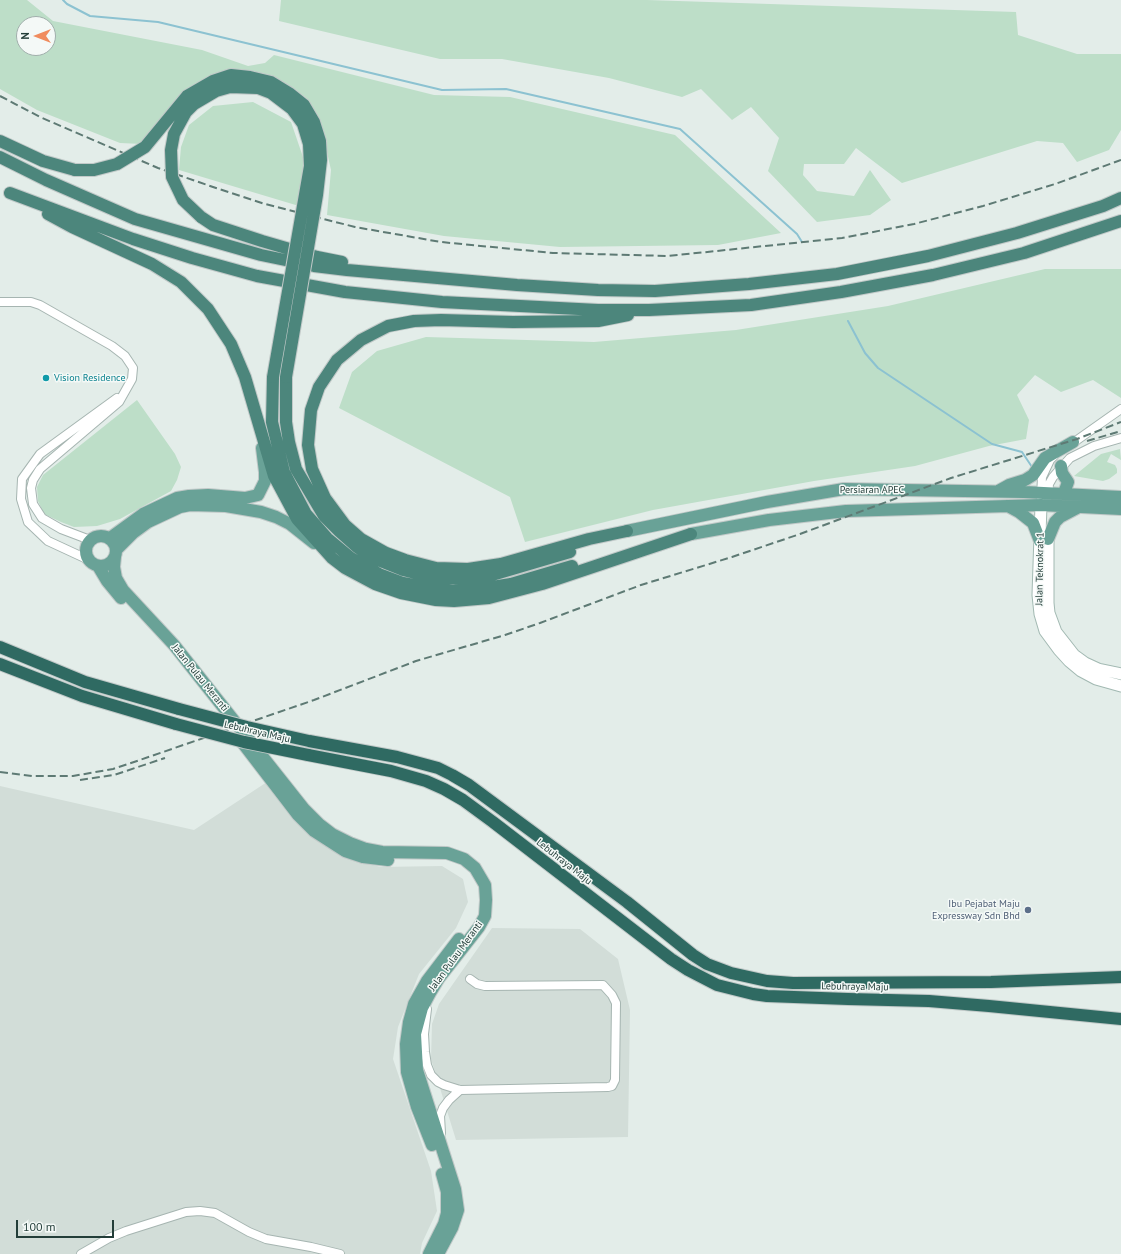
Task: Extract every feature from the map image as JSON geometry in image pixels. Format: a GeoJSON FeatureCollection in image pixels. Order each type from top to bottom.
{"type":"FeatureCollection","features":[{"type":"Feature","properties":{"kind":"highway"},"geometry":{"type":"LineString","coordinates":[[0,141],[43,161],[75,170],[94,170],[117,164],[145,147],[187,96],[213,81],[231,75],[250,77],[271,82],[289,93],[304,105],[314,122],[320,142],[321,160],[317,195],[286,377],[286,422],[289,442],[296,469],[324,516],[357,547],[383,562],[403,570],[435,578],[467,579],[492,576],[600,542],[627,531]]}},
{"type":"Feature","properties":{"kind":"highway"},"geometry":{"type":"LineString","coordinates":[[442,278],[317,257],[262,241],[213,225],[201,218],[183,200],[172,177],[172,142],[174,134],[186,112],[194,104],[216,91],[230,87],[258,88],[271,93],[292,109],[303,124],[309,144],[310,166],[273,377],[272,422],[284,472],[306,514],[327,538],[351,558],[379,574],[403,583],[453,591],[511,584],[602,557],[691,534]]}},
{"type":"Feature","properties":{"kind":"highway"},"geometry":{"type":"LineString","coordinates":[[0,157],[46,180],[135,219],[253,253],[314,266],[517,285],[598,290],[648,291],[749,284],[836,274],[928,256],[1017,233],[1103,206],[1121,198]]}},
{"type":"Feature","properties":{"kind":"highway"},"geometry":{"type":"LineString","coordinates":[[5,190],[72,227],[152,264],[181,282],[208,309],[231,344],[245,377],[274,476],[297,519],[332,558],[345,568],[375,584],[401,593],[436,600],[454,601],[489,598],[542,584],[691,534]]}},
{"type":"Feature","properties":{"kind":"highway"},"geometry":{"type":"LineString","coordinates":[[5,190],[133,239],[192,258],[257,276],[345,292],[442,302],[515,307],[649,310],[751,305],[840,292],[926,276],[1024,253],[1121,221]]}},
{"type":"Feature","properties":{"kind":"highway"},"geometry":{"type":"LineString","coordinates":[[627,531],[584,540],[500,564],[468,569],[436,568],[405,560],[386,553],[361,539],[345,525],[325,498],[312,469],[308,445],[311,410],[319,387],[337,360],[361,340],[388,326],[414,321],[441,320],[513,322],[598,321],[649,310]]}},
{"type":"Feature","properties":{"kind":"highway","name":"Lebuhraya Maju"},"geometry":{"type":"LineString","coordinates":[[0,648],[86,682],[179,709],[247,727],[309,741],[396,757],[438,768],[469,785],[627,902],[694,955],[707,964],[731,973],[767,981],[793,983],[967,982],[1121,978]]}},
{"type":"Feature","properties":{"kind":"highway","name":"Lebuhraya Maju"},"geometry":{"type":"LineString","coordinates":[[0,664],[82,696],[176,724],[244,742],[391,771],[426,781],[444,789],[463,800],[493,822],[671,959],[688,970],[717,985],[767,996],[929,1001],[1121,1019]]}},
{"type":"Feature","properties":{"kind":"main road"},"geometry":{"type":"LineString","coordinates":[[110,538],[143,514],[177,498],[208,495],[245,498],[258,494],[265,481],[266,472],[259,426]]}},
{"type":"Feature","properties":{"kind":"main road"},"geometry":{"type":"LineString","coordinates":[[998,492],[1009,485],[1025,480],[1033,475],[1045,458],[1073,442]]}},
{"type":"Feature","properties":{"kind":"main road"},"geometry":{"type":"LineString","coordinates":[[1061,466],[1062,473],[1068,482],[1064,493]]}},
{"type":"Feature","properties":{"kind":"main road","name":"Persiaran APEC"},"geometry":{"type":"LineString","coordinates":[[627,531],[767,502],[844,489],[1044,492],[1121,497]]}},
{"type":"Feature","properties":{"kind":"main road"},"geometry":{"type":"LineString","coordinates":[[116,554],[114,542],[105,536],[100,536],[90,540],[87,545],[86,550],[94,563],[108,565],[133,533],[148,522],[180,508],[190,505],[207,504],[245,508],[276,517],[290,524],[332,558]]}},
{"type":"Feature","properties":{"kind":"main road"},"geometry":{"type":"LineString","coordinates":[[1007,506],[1019,512],[1033,523],[1044,540],[1060,516],[1078,508]]}},
{"type":"Feature","properties":{"kind":"main road","name":"Persiaran APEC"},"geometry":{"type":"LineString","coordinates":[[691,534],[769,520],[846,511],[1007,506],[1121,509]]}},
{"type":"Feature","properties":{"kind":"main road","name":"Jalan Teknokrat 1"},"geometry":{"type":"LineString","coordinates":[[1044,506],[1044,540],[1048,604],[1056,632],[1074,655],[1085,663],[1098,669],[1121,674]]}},
{"type":"Feature","properties":{"kind":"main road","name":"Jalan Teknokrat 1"},"geometry":{"type":"LineString","coordinates":[[1044,540],[1038,605],[1045,631],[1059,650],[1081,671],[1096,679],[1121,686]]}},
{"type":"Feature","properties":{"kind":"main road","name":"Jalan Pulau Meranti"},"geometry":{"type":"LineString","coordinates":[[116,554],[114,567],[116,578],[123,590],[174,645],[304,809],[319,824],[332,834],[350,843],[382,852],[447,853],[464,859],[475,868],[485,885],[485,916],[479,927],[446,969],[430,993],[422,1008],[415,1034],[417,1070],[455,1189],[458,1210],[452,1228],[440,1252]]}},
{"type":"Feature","properties":{"kind":"main road","name":"Jalan Pulau Meranti"},"geometry":{"type":"LineString","coordinates":[[94,563],[118,594],[168,649],[298,814],[314,831],[345,851],[363,857],[381,860],[445,861],[458,865],[469,872],[477,887],[479,900],[478,913],[473,923],[427,981],[414,1004],[408,1022],[406,1044],[407,1072],[417,1107],[443,1176],[447,1192],[447,1213],[444,1224],[429,1254]]}},
{"type":"Feature","properties":{"kind":"street"},"geometry":{"type":"LineString","coordinates":[[0,302],[31,302],[40,305],[112,346],[125,356],[133,368],[132,379],[119,402],[40,469],[33,480],[31,488],[34,504],[42,518],[61,529],[90,540]]}},
{"type":"Feature","properties":{"kind":"street"},"geometry":{"type":"LineString","coordinates":[[94,563],[48,541],[28,522],[21,499],[22,479],[40,454],[117,398],[123,396]]}},
{"type":"Feature","properties":{"kind":"street"},"geometry":{"type":"LineString","coordinates":[[1044,506],[1042,478],[1050,460],[1073,442],[1121,410]]}},
{"type":"Feature","properties":{"kind":"street"},"geometry":{"type":"LineString","coordinates":[[1044,492],[1061,466],[1070,458],[1078,453],[1106,442],[1121,438]]}},
{"type":"Feature","properties":{"kind":"street"},"geometry":{"type":"LineString","coordinates":[[430,993],[426,1012],[424,1034],[425,1052],[427,1065],[432,1075],[438,1082],[460,1090],[612,1086],[615,1080],[616,1003],[612,994],[603,985],[485,986],[470,979]]}},
{"type":"Feature","properties":{"kind":"street"},"geometry":{"type":"LineString","coordinates":[[447,1166],[440,1130],[440,1116],[446,1104],[460,1090]]}},
{"type":"Feature","properties":{"kind":"street"},"geometry":{"type":"LineString","coordinates":[[81,1254],[109,1238],[186,1212],[200,1211],[215,1213],[249,1232],[266,1239],[340,1254]]}},
{"type":"Feature","properties":{"kind":"shaded area"},"geometry":{"type":"Polygon","coordinates":[[[267,782],[306,829],[341,857],[381,867],[442,866],[463,879],[468,902],[456,928],[419,974],[398,1027],[393,1059],[431,1171],[437,1211],[422,1243],[420,1254],[0,1254],[0,786],[194,830],[267,782]]]}},
{"type":"Feature","properties":{"kind":"shaded area"},"geometry":{"type":"Polygon","coordinates":[[[492,928],[580,929],[618,959],[630,1010],[628,1137],[456,1140],[431,1059],[432,1024],[439,1004],[492,928]]]}},
{"type":"Feature","properties":{"kind":"green space"},"geometry":{"type":"Polygon","coordinates":[[[0,0],[27,0],[47,16],[16,16],[16,56],[56,56],[56,22],[202,50],[248,66],[265,63],[274,55],[434,95],[510,97],[675,135],[781,233],[718,245],[560,247],[444,236],[327,215],[331,170],[322,130],[305,97],[273,78],[240,72],[142,144],[120,143],[37,110],[0,89],[0,0]]]}},
{"type":"Feature","properties":{"kind":"green space"},"geometry":{"type":"Polygon","coordinates":[[[281,0],[647,0],[1016,12],[1018,35],[1077,54],[1121,54],[1121,130],[1109,150],[1077,162],[1063,143],[1037,141],[902,183],[856,148],[844,164],[804,164],[803,175],[817,191],[854,196],[870,170],[891,200],[870,215],[817,222],[768,171],[779,138],[751,107],[732,120],[701,89],[682,97],[609,78],[502,59],[440,59],[279,21],[281,0]]]}},
{"type":"Feature","properties":{"kind":"green space"},"geometry":{"type":"Polygon","coordinates":[[[253,102],[291,122],[304,160],[299,206],[179,170],[181,147],[189,125],[213,106],[253,102]]]}},
{"type":"Feature","properties":{"kind":"green space"},"geometry":{"type":"Polygon","coordinates":[[[1045,269],[1121,269],[1121,398],[1093,380],[1061,392],[1035,375],[1017,395],[1029,420],[1026,439],[989,446],[915,466],[814,481],[653,510],[525,542],[510,497],[339,408],[352,372],[377,351],[426,337],[594,342],[736,330],[888,306],[1045,269]]]}},
{"type":"Feature","properties":{"kind":"green space"},"geometry":{"type":"Polygon","coordinates":[[[137,400],[175,454],[181,467],[177,480],[171,491],[120,519],[97,526],[74,527],[44,514],[38,501],[37,487],[43,475],[137,400]]]}},
{"type":"Feature","properties":{"kind":"green space"},"geometry":{"type":"Polygon","coordinates":[[[1120,449],[1121,460],[1111,454],[1107,462],[1115,465],[1117,469],[1117,473],[1109,479],[1103,481],[1074,476],[1101,454],[1120,449]]]}},
{"type":"Feature","properties":{"kind":"waterway"},"geometry":{"type":"LineString","coordinates":[[63,0],[67,4],[90,16],[158,22],[442,90],[506,89],[680,129],[797,234],[802,242]]}},
{"type":"Feature","properties":{"kind":"waterway"},"geometry":{"type":"LineString","coordinates":[[848,321],[865,353],[878,368],[992,444],[1022,452],[1032,467]]}},
{"type":"Feature","properties":{"kind":"railway"},"geometry":{"type":"LineString","coordinates":[[0,96],[40,117],[158,168],[265,204],[355,227],[441,242],[553,253],[668,256],[842,238],[914,224],[983,206],[1055,184],[1121,160]]}},
{"type":"Feature","properties":{"kind":"railway"},"geometry":{"type":"LineString","coordinates":[[0,772],[32,776],[73,776],[113,769],[314,700],[416,661],[505,635],[641,585],[800,534],[951,478],[1077,439],[1121,422]]}},
{"type":"Feature","properties":{"kind":"railway"},"geometry":{"type":"LineString","coordinates":[[1087,441],[1121,431]]}},
{"type":"Feature","properties":{"kind":"railway"},"geometry":{"type":"LineString","coordinates":[[80,780],[114,775],[165,758]]}},
{"type":"Feature","properties":{"kind":"place","name":"Vision Residence"},"geometry":{"type":"Point","coordinates":[46,378]}},
{"type":"Feature","properties":{"kind":"place","name":"Ibu Pejabat Maju Expressway Sdn Bhd"},"geometry":{"type":"Point","coordinates":[1028,910]}}]}
